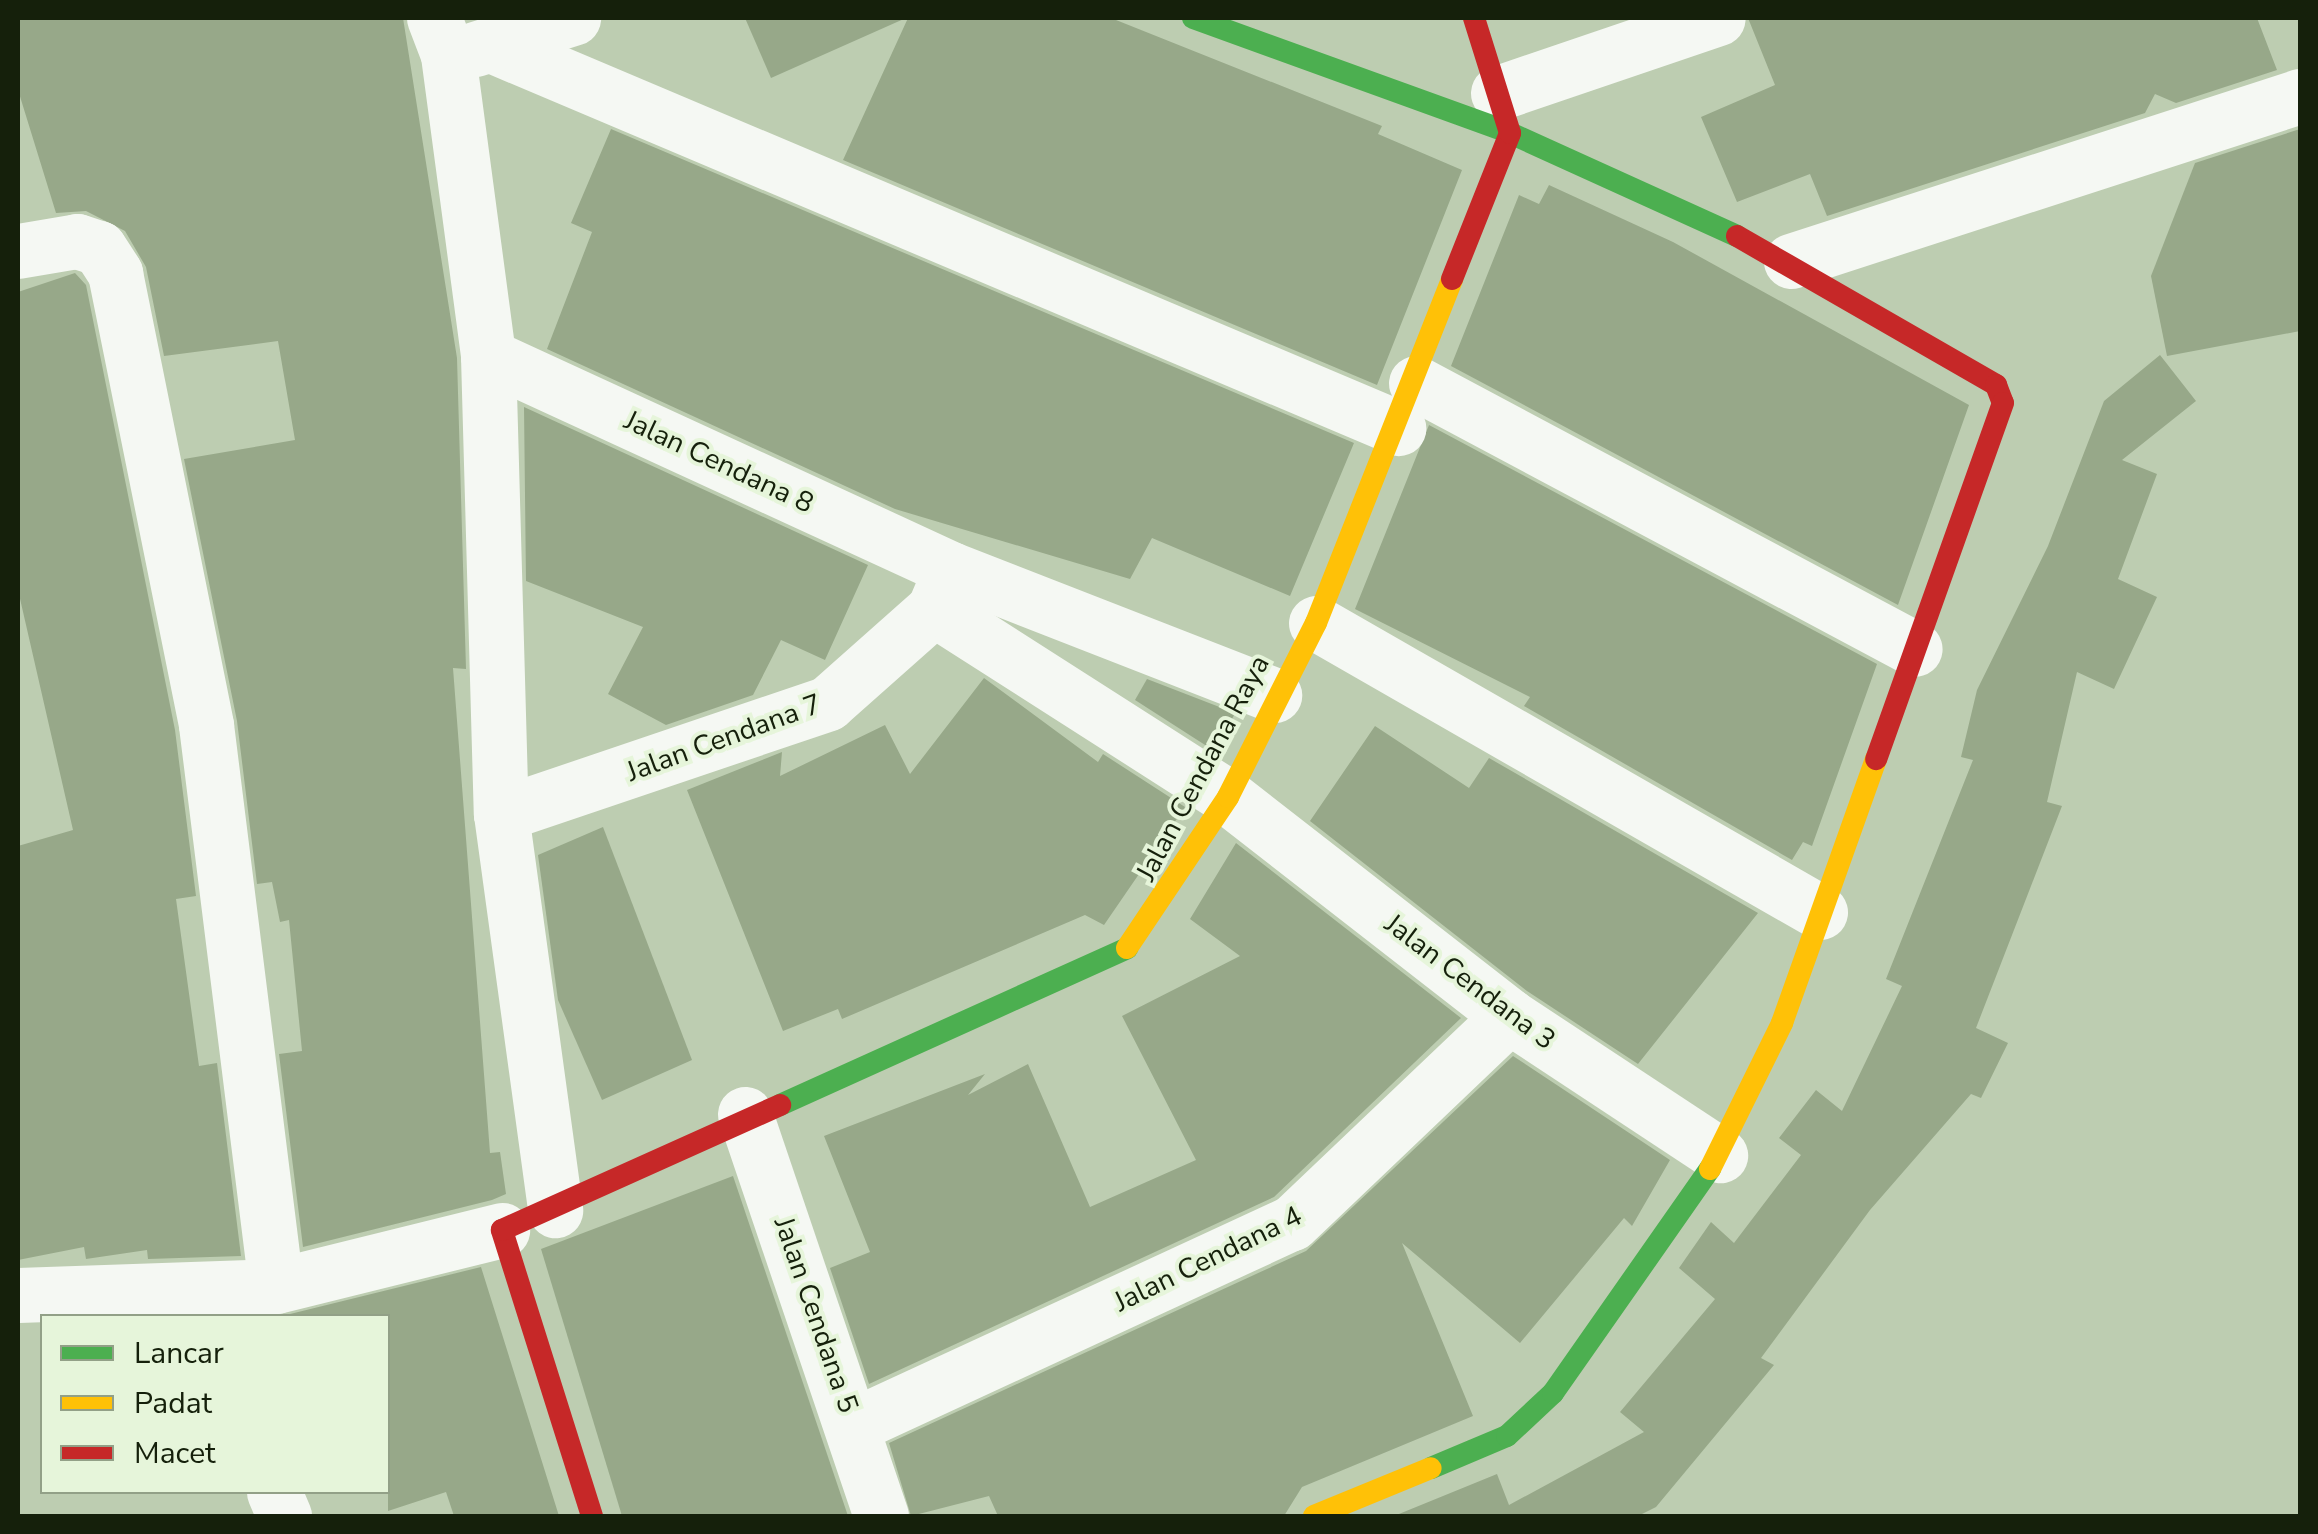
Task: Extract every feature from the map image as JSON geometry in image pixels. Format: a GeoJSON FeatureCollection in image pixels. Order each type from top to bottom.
{"type":"FeatureCollection","features":[{"type":"Feature","properties":{"kind":"street"},"geometry":{"type":"LineString","coordinates":[[458,39],[573,18]]}},
{"type":"Feature","properties":{"kind":"street"},"geometry":{"type":"LineString","coordinates":[[1193,18],[1504,113],[1791,261],[2002,394],[1782,1024],[1720,1155],[1552,1394],[1508,1436],[1314,1516]]}},
{"type":"Feature","properties":{"kind":"street"},"geometry":{"type":"LineString","coordinates":[[1474,18],[1504,113]]}},
{"type":"Feature","properties":{"kind":"street"},"geometry":{"type":"LineString","coordinates":[[1504,113],[1718,18]]}},
{"type":"Feature","properties":{"kind":"street"},"geometry":{"type":"LineString","coordinates":[[458,39],[488,356],[501,814],[554,1210]]}},
{"type":"Feature","properties":{"kind":"street"},"geometry":{"type":"LineString","coordinates":[[458,39],[1407,406],[1915,649]]}},
{"type":"Feature","properties":{"kind":"street"},"geometry":{"type":"LineString","coordinates":[[1791,261],[2300,96]]}},
{"type":"Feature","properties":{"kind":"street","name":"Jalan Cendana Raya"},"geometry":{"type":"LineString","coordinates":[[502,1230],[554,1210],[745,1114],[1126,954],[1228,797],[1274,694],[1316,623],[1407,406],[1504,113]]}},
{"type":"Feature","properties":{"kind":"street"},"geometry":{"type":"LineString","coordinates":[[18,252],[77,240],[99,248],[116,273],[206,726],[276,1286]]}},
{"type":"Feature","properties":{"kind":"street","name":"Jalan Cendana 8"},"geometry":{"type":"LineString","coordinates":[[488,356],[943,589],[1228,797]]}},
{"type":"Feature","properties":{"kind":"street"},"geometry":{"type":"LineString","coordinates":[[943,589],[1274,694]]}},
{"type":"Feature","properties":{"kind":"street","name":"Jalan Cendana 7"},"geometry":{"type":"LineString","coordinates":[[501,814],[828,703],[943,589]]}},
{"type":"Feature","properties":{"kind":"street"},"geometry":{"type":"LineString","coordinates":[[1316,623],[1820,912]]}},
{"type":"Feature","properties":{"kind":"street","name":"Jalan Cendana 3"},"geometry":{"type":"LineString","coordinates":[[1228,797],[1509,1016],[1720,1155]]}},
{"type":"Feature","properties":{"kind":"street","name":"Jalan Cendana 4"},"geometry":{"type":"LineString","coordinates":[[854,1425],[1292,1223],[1509,1016]]}},
{"type":"Feature","properties":{"kind":"street","name":"Jalan Cendana 5"},"geometry":{"type":"LineString","coordinates":[[745,1114],[854,1425],[880,1516]]}},
{"type":"Feature","properties":{"kind":"street"},"geometry":{"type":"LineString","coordinates":[[18,1295],[202,1306],[502,1230],[592,1516]]}},
{"type":"Feature","properties":{"kind":"building"},"geometry":{"type":"Polygon","coordinates":[[[18,18],[403,18],[457,358],[466,669],[453,668],[490,1153],[500,1152],[506,1194],[492,1200],[303,1247],[279,1054],[302,1051],[289,920],[280,922],[272,882],[257,884],[237,721],[184,459],[295,440],[278,341],[164,356],[146,267],[125,231],[86,211],[56,213],[18,90],[18,18]]]}},
{"type":"Feature","properties":{"kind":"building"},"geometry":{"type":"Polygon","coordinates":[[[745,18],[906,18],[771,78],[745,18]]]}},
{"type":"Feature","properties":{"kind":"building"},"geometry":{"type":"Polygon","coordinates":[[[908,18],[1111,18],[1382,126],[1378,134],[1462,170],[1377,385],[843,160],[908,18]]]}},
{"type":"Feature","properties":{"kind":"building"},"geometry":{"type":"Polygon","coordinates":[[[1748,18],[2257,18],[2277,70],[2176,103],[2155,94],[2145,113],[1827,216],[1810,174],[1737,202],[1701,117],[1775,85],[1748,18]]]}},
{"type":"Feature","properties":{"kind":"building"},"geometry":{"type":"Polygon","coordinates":[[[611,129],[1354,443],[1290,596],[1152,538],[1130,579],[895,509],[547,349],[592,232],[571,223],[611,129]]]}},
{"type":"Feature","properties":{"kind":"building"},"geometry":{"type":"Polygon","coordinates":[[[2300,129],[2300,331],[2167,356],[2151,276],[2195,163],[2300,129]]]}},
{"type":"Feature","properties":{"kind":"building"},"geometry":{"type":"Polygon","coordinates":[[[1549,185],[1673,242],[1969,405],[1898,605],[1451,366],[1519,195],[1539,204],[1549,185]]]}},
{"type":"Feature","properties":{"kind":"building"},"geometry":{"type":"Polygon","coordinates":[[[75,273],[86,285],[175,730],[196,896],[176,899],[199,1066],[217,1063],[241,1256],[148,1259],[147,1250],[86,1259],[84,1247],[18,1260],[18,846],[73,830],[18,590],[18,292],[75,273]]]}},
{"type":"Feature","properties":{"kind":"building"},"geometry":{"type":"Polygon","coordinates":[[[2160,355],[2196,401],[2122,460],[2157,474],[2118,579],[2157,597],[2114,689],[2077,672],[2047,802],[2062,806],[1976,1028],[2008,1043],[1981,1098],[1971,1094],[1870,1210],[1761,1358],[1774,1365],[1656,1507],[1638,1516],[1394,1516],[1497,1474],[1509,1505],[1644,1432],[1620,1412],[1715,1299],[1679,1268],[1711,1222],[1734,1243],[1801,1155],[1779,1138],[1816,1090],[1842,1111],[1902,986],[1886,979],[1973,760],[1961,757],[1977,690],[2048,546],[2104,401],[2160,355]]]}},
{"type":"Feature","properties":{"kind":"building"},"geometry":{"type":"Polygon","coordinates":[[[524,407],[868,565],[825,660],[781,640],[753,695],[666,725],[608,694],[643,627],[526,581],[524,407]]]}},
{"type":"Feature","properties":{"kind":"building"},"geometry":{"type":"Polygon","coordinates":[[[1429,425],[1877,664],[1812,846],[1803,842],[1792,860],[1524,706],[1530,697],[1355,609],[1429,425]]]}},
{"type":"Feature","properties":{"kind":"building"},"geometry":{"type":"Polygon","coordinates":[[[984,678],[1098,762],[1103,754],[1185,807],[1104,925],[1085,915],[842,1019],[838,1009],[783,1031],[687,790],[782,752],[780,776],[885,725],[910,774],[984,678]]]}},
{"type":"Feature","properties":{"kind":"building"},"geometry":{"type":"Polygon","coordinates":[[[1147,679],[1235,713],[1216,752],[1135,700],[1147,679]]]}},
{"type":"Feature","properties":{"kind":"building"},"geometry":{"type":"Polygon","coordinates":[[[1375,726],[1469,788],[1489,758],[1758,913],[1638,1064],[1527,991],[1310,821],[1375,726]]]}},
{"type":"Feature","properties":{"kind":"building"},"geometry":{"type":"Polygon","coordinates":[[[603,827],[692,1060],[602,1100],[558,1000],[538,855],[603,827]]]}},
{"type":"Feature","properties":{"kind":"building"},"geometry":{"type":"Polygon","coordinates":[[[1236,843],[1461,1018],[1274,1197],[869,1384],[830,1268],[870,1252],[824,1136],[985,1074],[968,1095],[1028,1064],[1090,1207],[1196,1160],[1122,1016],[1240,956],[1190,919],[1236,843]]]}},
{"type":"Feature","properties":{"kind":"building"},"geometry":{"type":"Polygon","coordinates":[[[1513,1056],[1670,1160],[1632,1226],[1624,1218],[1520,1343],[1402,1243],[1473,1416],[1302,1487],[1284,1516],[998,1516],[989,1496],[911,1516],[889,1443],[1306,1251],[1513,1056]]]}},
{"type":"Feature","properties":{"kind":"building"},"geometry":{"type":"Polygon","coordinates":[[[733,1176],[848,1516],[622,1516],[541,1249],[733,1176]]]}},
{"type":"Feature","properties":{"kind":"building"},"geometry":{"type":"Polygon","coordinates":[[[481,1267],[559,1516],[454,1516],[446,1492],[388,1511],[390,1314],[290,1314],[481,1267]]]}},
{"type":"Feature","properties":{"kind":"traffic: fast"},"geometry":{"type":"LineString","coordinates":[[1193,18],[1510,133],[1737,236]]}},
{"type":"Feature","properties":{"kind":"traffic: fast"},"geometry":{"type":"LineString","coordinates":[[780,1105],[1127,948]]}},
{"type":"Feature","properties":{"kind":"traffic: fast"},"geometry":{"type":"LineString","coordinates":[[1431,1468],[1507,1436],[1553,1393],[1710,1169]]}},
{"type":"Feature","properties":{"kind":"traffic: slow"},"geometry":{"type":"LineString","coordinates":[[1127,948],[1228,797],[1316,623],[1452,279]]}},
{"type":"Feature","properties":{"kind":"traffic: slow"},"geometry":{"type":"LineString","coordinates":[[1710,1169],[1782,1023],[1876,759]]}},
{"type":"Feature","properties":{"kind":"traffic: slow"},"geometry":{"type":"LineString","coordinates":[[1314,1516],[1431,1468]]}},
{"type":"Feature","properties":{"kind":"traffic: jam"},"geometry":{"type":"LineString","coordinates":[[1452,279],[1510,133],[1474,18]]}},
{"type":"Feature","properties":{"kind":"traffic: jam"},"geometry":{"type":"LineString","coordinates":[[1737,236],[1996,385],[2003,403],[1876,759]]}},
{"type":"Feature","properties":{"kind":"traffic: jam"},"geometry":{"type":"LineString","coordinates":[[592,1516],[502,1230],[780,1105]]}}]}
